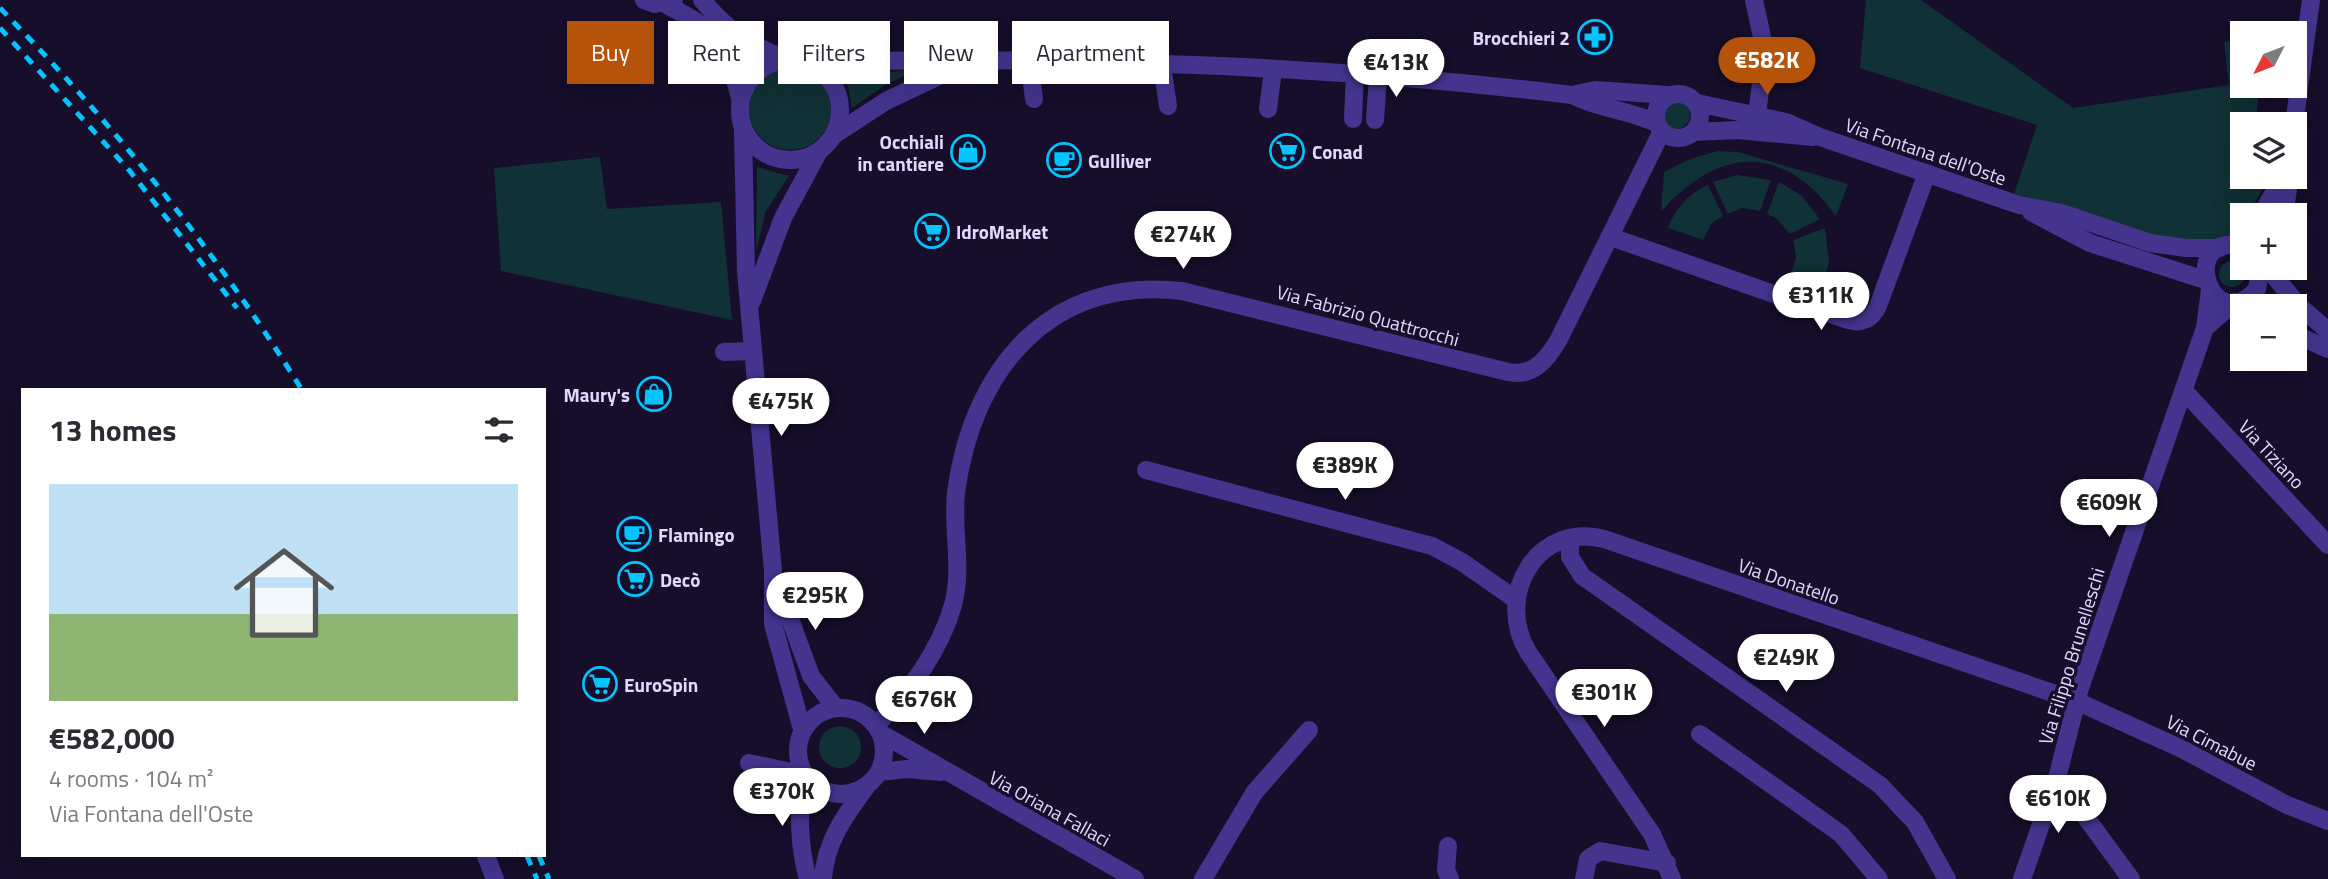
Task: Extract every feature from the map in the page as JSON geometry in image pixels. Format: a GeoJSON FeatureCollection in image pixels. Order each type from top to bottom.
{"type":"FeatureCollection","features":[{"type":"Feature","properties":{"kind":"street"},"geometry":{"type":"LineString","coordinates":[[644,0],[670,2],[718,37],[728,56],[740,98]]}},
{"type":"Feature","properties":{"kind":"street"},"geometry":{"type":"LineString","coordinates":[[702,0],[726,26],[746,42],[778,56]]}},
{"type":"Feature","properties":{"kind":"street"},"geometry":{"type":"LineString","coordinates":[[1754,0],[1765,51],[1757,115]]}},
{"type":"Feature","properties":{"kind":"street"},"geometry":{"type":"LineString","coordinates":[[2296,112],[2311,0]]}},
{"type":"Feature","properties":{"kind":"street"},"geometry":{"type":"LineString","coordinates":[[778,61],[757,71],[746,83],[740,98],[739,115],[743,131],[749,307],[773,571],[773,624],[803,729]]}},
{"type":"Feature","properties":{"kind":"street"},"geometry":{"type":"LineString","coordinates":[[1169,65],[1378,75],[1572,95],[1595,90],[1684,94],[1697,103],[1700,118],[1693,132],[1674,138],[1630,112],[1590,104],[1572,95]]}},
{"type":"Feature","properties":{"kind":"street"},"geometry":{"type":"LineString","coordinates":[[1268,109],[1273,69]]}},
{"type":"Feature","properties":{"kind":"street"},"geometry":{"type":"LineString","coordinates":[[1353,119],[1355,74]]}},
{"type":"Feature","properties":{"kind":"street"},"geometry":{"type":"LineString","coordinates":[[1375,120],[1378,75]]}},
{"type":"Feature","properties":{"kind":"street"},"geometry":{"type":"LineString","coordinates":[[833,84],[839,110],[834,135]]}},
{"type":"Feature","properties":{"kind":"street"},"geometry":{"type":"LineString","coordinates":[[749,307],[783,218],[820,151],[834,135],[896,96],[921,84]]}},
{"type":"Feature","properties":{"kind":"street"},"geometry":{"type":"LineString","coordinates":[[1032,84],[1034,99]]}},
{"type":"Feature","properties":{"kind":"street"},"geometry":{"type":"LineString","coordinates":[[1165,84],[1168,106]]}},
{"type":"Feature","properties":{"kind":"street"},"geometry":{"type":"LineString","coordinates":[[1659,127],[1657,107],[1668,95]]}},
{"type":"Feature","properties":{"kind":"street","name":"Via Fontana dell'Oste"},"geometry":{"type":"LineString","coordinates":[[1697,103],[1786,122],[1820,137],[2019,205],[2062,213],[2159,245],[2230,243]]}},
{"type":"Feature","properties":{"kind":"street","name":"Via Fabrizio Quattrocchi"},"geometry":{"type":"LineString","coordinates":[[879,730],[939,640],[951,611],[957,580],[954,523],[957,491],[965,445],[977,410],[1018,350],[1058,312],[1102,296],[1153,289],[1182,290],[1522,374],[1539,366],[1555,346],[1611,237],[1659,127]]}},
{"type":"Feature","properties":{"kind":"street","name":"Via Fontana dell'Oste"},"geometry":{"type":"LineString","coordinates":[[1693,132],[1737,130],[1820,137]]}},
{"type":"Feature","properties":{"kind":"street"},"geometry":{"type":"LineString","coordinates":[[743,131],[763,153],[777,159],[807,158],[820,151]]}},
{"type":"Feature","properties":{"kind":"street"},"geometry":{"type":"LineString","coordinates":[[1611,237],[1848,320],[1860,321],[1871,317],[1878,306],[1927,173]]}},
{"type":"Feature","properties":{"kind":"street","name":"Via Fontana dell'Oste"},"geometry":{"type":"LineString","coordinates":[[2019,205],[2090,243],[2208,285],[2225,301],[2230,302]]}},
{"type":"Feature","properties":{"kind":"street","name":"Via Filippo Brunelleschi"},"geometry":{"type":"LineString","coordinates":[[2022,879],[2057,778],[2076,701],[2142,503],[2205,328],[2207,261],[2230,245]]}},
{"type":"Feature","properties":{"kind":"street"},"geometry":{"type":"LineString","coordinates":[[2275,280],[2298,305],[2328,331]]}},
{"type":"Feature","properties":{"kind":"street"},"geometry":{"type":"LineString","coordinates":[[2205,328],[2230,310]]}},
{"type":"Feature","properties":{"kind":"street"},"geometry":{"type":"LineString","coordinates":[[2307,340],[2328,349]]}},
{"type":"Feature","properties":{"kind":"street"},"geometry":{"type":"LineString","coordinates":[[724,352],[753,351]]}},
{"type":"Feature","properties":{"kind":"street","name":"Via Tiziano"},"geometry":{"type":"LineString","coordinates":[[2184,391],[2328,545]]}},
{"type":"Feature","properties":{"kind":"street"},"geometry":{"type":"LineString","coordinates":[[1146,470],[1425,544],[1462,562],[1515,599],[1516,624],[1523,644],[1652,834],[1670,871]]}},
{"type":"Feature","properties":{"kind":"street","name":"Via Donatello"},"geometry":{"type":"LineString","coordinates":[[1515,599],[1522,577],[1535,558],[1550,547],[1570,539],[1599,538],[2076,701]]}},
{"type":"Feature","properties":{"kind":"street"},"geometry":{"type":"LineString","coordinates":[[1570,539],[1571,562],[1582,576],[1880,785],[1915,822],[1947,879]]}},
{"type":"Feature","properties":{"kind":"street"},"geometry":{"type":"LineString","coordinates":[[773,571],[811,676],[835,707]]}},
{"type":"Feature","properties":{"kind":"street","name":"Via Cimabue"},"geometry":{"type":"LineString","coordinates":[[2076,701],[2182,749],[2287,804],[2328,821]]}},
{"type":"Feature","properties":{"kind":"street"},"geometry":{"type":"LineString","coordinates":[[808,879],[803,860],[800,801],[802,768],[798,744],[803,729],[822,711],[835,707],[858,711],[879,730],[885,747],[879,772],[835,834],[827,855],[823,879]]}},
{"type":"Feature","properties":{"kind":"street","name":"Via Oriana Fallaci"},"geometry":{"type":"LineString","coordinates":[[879,730],[944,772],[1135,879]]}},
{"type":"Feature","properties":{"kind":"street"},"geometry":{"type":"LineString","coordinates":[[1203,879],[1254,793],[1309,730]]}},
{"type":"Feature","properties":{"kind":"street"},"geometry":{"type":"LineString","coordinates":[[1700,734],[1841,834],[1879,879]]}},
{"type":"Feature","properties":{"kind":"street"},"geometry":{"type":"LineString","coordinates":[[749,763],[783,771],[802,768]]}},
{"type":"Feature","properties":{"kind":"street"},"geometry":{"type":"LineString","coordinates":[[802,768],[826,792],[840,794],[866,787]]}},
{"type":"Feature","properties":{"kind":"street","name":"Via Oriana Fallaci"},"geometry":{"type":"LineString","coordinates":[[879,772],[907,769],[944,772]]}},
{"type":"Feature","properties":{"kind":"street"},"geometry":{"type":"LineString","coordinates":[[2057,778],[2131,879]]}},
{"type":"Feature","properties":{"kind":"street"},"geometry":{"type":"LineString","coordinates":[[1448,846],[1446,870],[1450,879]]}},
{"type":"Feature","properties":{"kind":"street"},"geometry":{"type":"LineString","coordinates":[[1584,879],[1588,859],[1600,851],[1670,871]]}},
{"type":"Feature","properties":{"kind":"street"},"geometry":{"type":"LineString","coordinates":[[485,857],[495,879]]}},
{"type":"Feature","properties":{"kind":"street"},"geometry":{"type":"LineString","coordinates":[[797,879],[803,860]]}},
{"type":"Feature","properties":{"kind":"green space"},"geometry":{"type":"Polygon","coordinates":[[[1866,0],[1921,0],[2073,108],[2229,85],[2224,42],[2230,41],[2230,98],[2258,98],[2257,112],[2230,112],[2230,189],[2262,189],[2255,203],[2230,203],[2230,235],[2225,238],[2202,244],[2170,246],[2014,194],[2037,125],[1860,68],[1866,0]]]}},
{"type":"Feature","properties":{"kind":"green space"},"geometry":{"type":"Polygon","coordinates":[[[778,70],[778,84],[822,84],[830,101],[828,125],[819,138],[806,147],[790,150],[774,147],[761,138],[752,125],[749,109],[752,93],[758,84],[764,84],[764,78],[774,71],[778,70]]]}},
{"type":"Feature","properties":{"kind":"green space"},"geometry":{"type":"Polygon","coordinates":[[[904,70],[904,76],[890,83],[890,72],[904,70]]]}},
{"type":"Feature","properties":{"kind":"green space"},"geometry":{"type":"Polygon","coordinates":[[[847,84],[887,84],[852,108],[847,84]]]}},
{"type":"Feature","properties":{"kind":"green space"},"geometry":{"type":"Polygon","coordinates":[[[1676,101],[1686,105],[1690,115],[1686,125],[1676,129],[1666,125],[1662,115],[1666,105],[1676,101]]]}},
{"type":"Feature","properties":{"kind":"green space"},"geometry":{"type":"Polygon","coordinates":[[[1718,151],[1738,152],[1848,184],[1836,216],[1816,192],[1794,175],[1772,165],[1750,162],[1727,165],[1705,175],[1683,190],[1661,212],[1664,172],[1690,159],[1718,151]]]}},
{"type":"Feature","properties":{"kind":"green space"},"geometry":{"type":"Polygon","coordinates":[[[600,157],[607,209],[721,202],[732,320],[501,271],[494,168],[600,157]]]}},
{"type":"Feature","properties":{"kind":"green space"},"geometry":{"type":"Polygon","coordinates":[[[757,167],[789,176],[766,211],[756,251],[757,167]]]}},
{"type":"Feature","properties":{"kind":"green space"},"geometry":{"type":"Polygon","coordinates":[[[1737,175],[1771,180],[1760,211],[1742,208],[1728,214],[1713,182],[1737,175]]]}},
{"type":"Feature","properties":{"kind":"green space"},"geometry":{"type":"Polygon","coordinates":[[[1779,182],[1801,195],[1820,219],[1790,234],[1776,218],[1767,214],[1779,182]]]}},
{"type":"Feature","properties":{"kind":"green space"},"geometry":{"type":"Polygon","coordinates":[[[1708,185],[1723,216],[1712,223],[1703,240],[1668,228],[1684,202],[1708,185]]]}},
{"type":"Feature","properties":{"kind":"green space"},"geometry":{"type":"Polygon","coordinates":[[[1825,228],[1829,262],[1823,284],[1791,274],[1796,257],[1793,240],[1825,228]]]}},
{"type":"Feature","properties":{"kind":"green space"},"geometry":{"type":"Polygon","coordinates":[[[2230,261],[2230,280],[2243,280],[2237,286],[2227,286],[2220,279],[2220,269],[2230,261]]]}},
{"type":"Feature","properties":{"kind":"green space"},"geometry":{"type":"Polygon","coordinates":[[[840,726],[855,732],[861,747],[855,762],[840,768],[825,762],[819,747],[825,732],[840,726]]]}},
{"type":"Feature","properties":{"kind":"railway"},"geometry":{"type":"LineString","coordinates":[[0,8],[84,98],[162,191],[235,288],[301,388]]}},
{"type":"Feature","properties":{"kind":"railway"},"geometry":{"type":"LineString","coordinates":[[0,28],[129,170],[237,308]]}},
{"type":"Feature","properties":{"kind":"railway"},"geometry":{"type":"LineString","coordinates":[[527,857],[537,879]]}},
{"type":"Feature","properties":{"kind":"railway"},"geometry":{"type":"LineString","coordinates":[[539,857],[549,879]]}},
{"type":"Feature","properties":{"kind":"place","name":"Brocchieri 2"},"geometry":{"type":"Point","coordinates":[1595,37]}},
{"type":"Feature","properties":{"kind":"place","name":"Conad"},"geometry":{"type":"Point","coordinates":[1287,151]}},
{"type":"Feature","properties":{"kind":"place","name":"Occhiali in cantiere"},"geometry":{"type":"Point","coordinates":[968,152]}},
{"type":"Feature","properties":{"kind":"place","name":"Gulliver"},"geometry":{"type":"Point","coordinates":[1064,160]}},
{"type":"Feature","properties":{"kind":"place","name":"IdroMarket"},"geometry":{"type":"Point","coordinates":[932,231]}},
{"type":"Feature","properties":{"kind":"place","name":"Maury's"},"geometry":{"type":"Point","coordinates":[654,394]}},
{"type":"Feature","properties":{"kind":"place","name":"Flamingo"},"geometry":{"type":"Point","coordinates":[634,534]}},
{"type":"Feature","properties":{"kind":"place","name":"Decò"},"geometry":{"type":"Point","coordinates":[635,579]}},
{"type":"Feature","properties":{"kind":"place","name":"EuroSpin"},"geometry":{"type":"Point","coordinates":[600,684]}}]}
